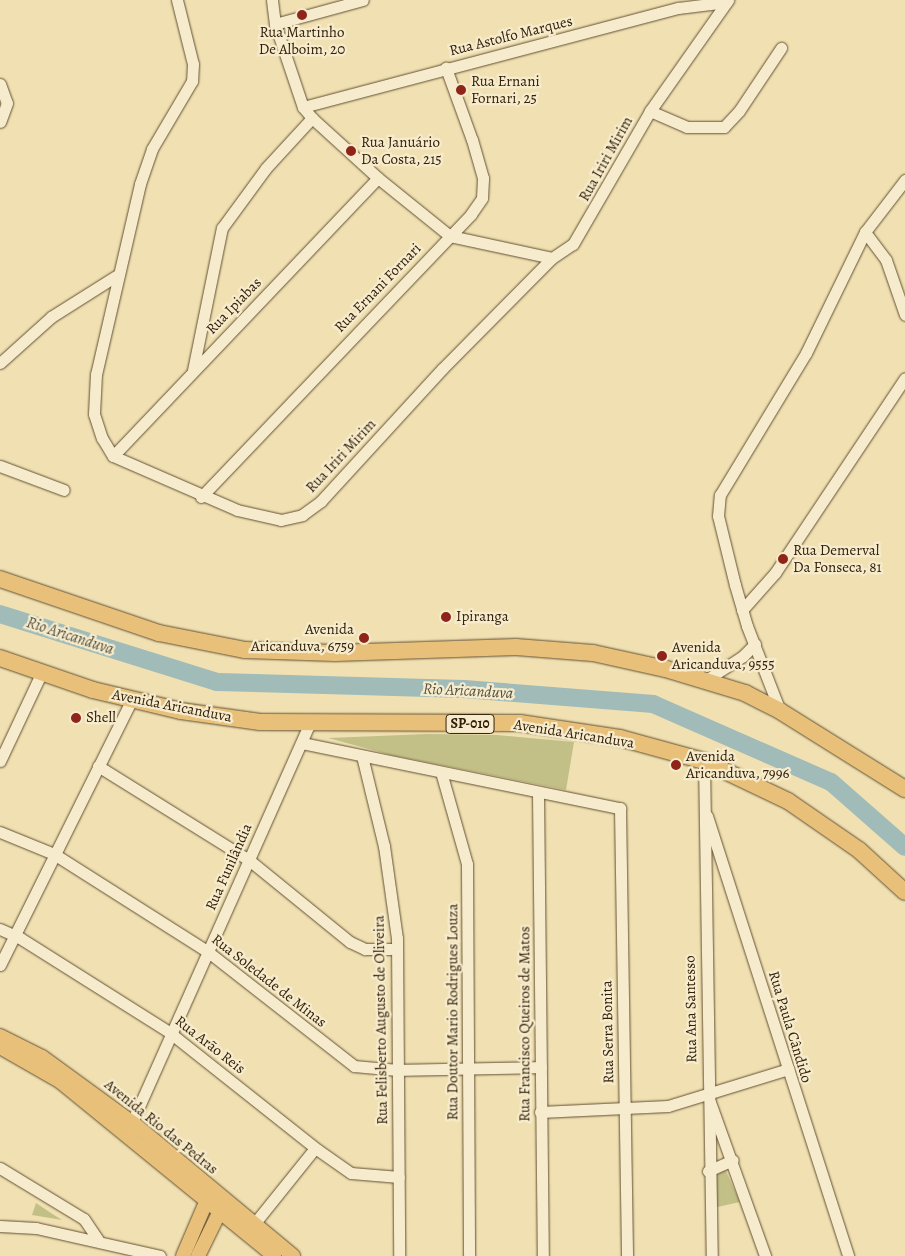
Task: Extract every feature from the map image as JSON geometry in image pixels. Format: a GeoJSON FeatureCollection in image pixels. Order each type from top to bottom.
{"type":"FeatureCollection","features":[{"type":"Feature","properties":{"kind":"highway"},"geometry":{"type":"LineString","coordinates":[[0,579],[159,633],[245,650],[335,653],[516,647],[593,653],[706,680],[745,693],[780,710],[905,789]]}},
{"type":"Feature","properties":{"kind":"highway","name":"Avenida Aricanduva"},"geometry":{"type":"LineString","coordinates":[[0,658],[40,674],[132,700],[180,711],[260,722],[520,723],[620,738],[704,761],[788,801],[859,850],[905,892]]}},
{"type":"Feature","properties":{"kind":"main road","name":"Avenida Rio das Pedras"},"geometry":{"type":"LineString","coordinates":[[0,1036],[42,1058],[209,1194],[274,1256]]}},
{"type":"Feature","properties":{"kind":"main road","name":"Avenida Rio das Pedras"},"geometry":{"type":"LineString","coordinates":[[0,1046],[61,1082],[129,1128]]}},
{"type":"Feature","properties":{"kind":"main road"},"geometry":{"type":"LineString","coordinates":[[183,1256],[209,1194]]}},
{"type":"Feature","properties":{"kind":"main road","name":"Avenida Rio das Pedras"},"geometry":{"type":"LineString","coordinates":[[222,1206],[254,1224],[293,1256]]}},
{"type":"Feature","properties":{"kind":"main road"},"geometry":{"type":"LineString","coordinates":[[198,1256],[222,1206]]}},
{"type":"Feature","properties":{"kind":"street"},"geometry":{"type":"LineString","coordinates":[[113,456],[97,426],[93,391],[116,276],[152,149],[192,82],[193,64],[177,0]]}},
{"type":"Feature","properties":{"kind":"street"},"geometry":{"type":"LineString","coordinates":[[272,0],[275,24],[303,107],[312,118],[378,178],[450,236],[552,258]]}},
{"type":"Feature","properties":{"kind":"street"},"geometry":{"type":"LineString","coordinates":[[275,24],[363,0]]}},
{"type":"Feature","properties":{"kind":"street","name":"Rua Astolfo Marques"},"geometry":{"type":"LineString","coordinates":[[303,107],[678,8],[728,1]]}},
{"type":"Feature","properties":{"kind":"street","name":"Rua Iriri Mirim"},"geometry":{"type":"LineString","coordinates":[[113,456],[201,496],[267,518],[281,520],[310,511],[442,369],[552,258],[574,244],[586,228],[650,111],[728,1]]}},
{"type":"Feature","properties":{"kind":"street"},"geometry":{"type":"LineString","coordinates":[[650,111],[686,126],[724,127],[735,116],[781,48]]}},
{"type":"Feature","properties":{"kind":"street","name":"Rua Ernani Fornari"},"geometry":{"type":"LineString","coordinates":[[201,496],[472,214],[482,198],[483,188],[472,140],[446,68]]}},
{"type":"Feature","properties":{"kind":"street"},"geometry":{"type":"LineString","coordinates":[[0,84],[7,103],[0,122]]}},
{"type":"Feature","properties":{"kind":"street"},"geometry":{"type":"LineString","coordinates":[[193,370],[222,228],[266,168],[312,118]]}},
{"type":"Feature","properties":{"kind":"street","name":"Rua Ipiabas"},"geometry":{"type":"LineString","coordinates":[[113,456],[378,178]]}},
{"type":"Feature","properties":{"kind":"street"},"geometry":{"type":"LineString","coordinates":[[780,710],[742,610],[718,516],[718,503],[806,353],[865,232],[905,180]]}},
{"type":"Feature","properties":{"kind":"street"},"geometry":{"type":"LineString","coordinates":[[865,232],[886,260],[905,316]]}},
{"type":"Feature","properties":{"kind":"street"},"geometry":{"type":"LineString","coordinates":[[0,363],[51,317],[116,276]]}},
{"type":"Feature","properties":{"kind":"street"},"geometry":{"type":"LineString","coordinates":[[742,610],[775,573],[905,378]]}},
{"type":"Feature","properties":{"kind":"street"},"geometry":{"type":"LineString","coordinates":[[0,466],[64,490]]}},
{"type":"Feature","properties":{"kind":"street"},"geometry":{"type":"LineString","coordinates":[[706,680],[742,656],[754,644]]}},
{"type":"Feature","properties":{"kind":"street"},"geometry":{"type":"LineString","coordinates":[[0,762],[40,674]]}},
{"type":"Feature","properties":{"kind":"street"},"geometry":{"type":"LineString","coordinates":[[0,964],[132,700]]}},
{"type":"Feature","properties":{"kind":"street","name":"Rua Funilândia"},"geometry":{"type":"LineString","coordinates":[[129,1128],[310,723]]}},
{"type":"Feature","properties":{"kind":"street"},"geometry":{"type":"LineString","coordinates":[[302,743],[538,792]]}},
{"type":"Feature","properties":{"kind":"street","name":"Rua Felisberto Augusto de Oliveira"},"geometry":{"type":"LineString","coordinates":[[362,756],[384,846],[397,949],[399,1256]]}},
{"type":"Feature","properties":{"kind":"street","name":"Rua Ana Santesso"},"geometry":{"type":"LineString","coordinates":[[704,761],[708,1170],[712,1256]]}},
{"type":"Feature","properties":{"kind":"street"},"geometry":{"type":"LineString","coordinates":[[98,766],[249,860],[350,942],[365,949],[397,949]]}},
{"type":"Feature","properties":{"kind":"street","name":"Rua Doutor Mario Rodrigues Louza"},"geometry":{"type":"LineString","coordinates":[[441,772],[467,864],[469,1256]]}},
{"type":"Feature","properties":{"kind":"street","name":"Rua Serra Bonita"},"geometry":{"type":"LineString","coordinates":[[538,792],[620,808],[628,1256]]}},
{"type":"Feature","properties":{"kind":"street","name":"Rua Francisco Queiros de Matos"},"geometry":{"type":"LineString","coordinates":[[538,792],[543,1256]]}},
{"type":"Feature","properties":{"kind":"street","name":"Rua Paula Cândido"},"geometry":{"type":"LineString","coordinates":[[704,807],[848,1256]]}},
{"type":"Feature","properties":{"kind":"street","name":"Rua Soledade de Minas"},"geometry":{"type":"LineString","coordinates":[[0,832],[54,854],[208,951],[348,1062],[360,1068],[398,1070],[541,1067]]}},
{"type":"Feature","properties":{"kind":"street"},"geometry":{"type":"LineString","coordinates":[[705,875],[714,871],[726,872]]}},
{"type":"Feature","properties":{"kind":"street","name":"Rua Arão Reis"},"geometry":{"type":"LineString","coordinates":[[0,930],[14,935],[171,1033],[316,1148],[357,1175],[399,1177]]}},
{"type":"Feature","properties":{"kind":"street"},"geometry":{"type":"LineString","coordinates":[[540,1112],[624,1110],[668,1106],[708,1096],[788,1069]]}},
{"type":"Feature","properties":{"kind":"street"},"geometry":{"type":"LineString","coordinates":[[708,1096],[733,1160],[765,1256]]}},
{"type":"Feature","properties":{"kind":"street"},"geometry":{"type":"LineString","coordinates":[[254,1224],[316,1148]]}},
{"type":"Feature","properties":{"kind":"street"},"geometry":{"type":"LineString","coordinates":[[708,1170],[733,1160]]}},
{"type":"Feature","properties":{"kind":"street"},"geometry":{"type":"LineString","coordinates":[[0,1168],[84,1219],[98,1240]]}},
{"type":"Feature","properties":{"kind":"street"},"geometry":{"type":"LineString","coordinates":[[0,1226],[36,1228],[98,1240],[160,1256]]}},
{"type":"Feature","properties":{"kind":"shaded area"},"geometry":{"type":"Polygon","coordinates":[[[427,734],[497,735],[574,742],[566,790],[391,755],[328,738],[427,734]]]}},
{"type":"Feature","properties":{"kind":"shaded area"},"geometry":{"type":"Polygon","coordinates":[[[725,1169],[740,1202],[713,1208],[712,1178],[725,1169]]]}},
{"type":"Feature","properties":{"kind":"shaded area"},"geometry":{"type":"Polygon","coordinates":[[[36,1203],[51,1213],[62,1220],[32,1215],[36,1203]]]}},
{"type":"Feature","properties":{"kind":"waterway","name":"Rio Aricanduva"},"geometry":{"type":"LineString","coordinates":[[0,614],[217,682],[464,689],[653,704],[831,782],[905,847]]}},
{"type":"Feature","properties":{"kind":"place","name":"Rua Martinho De Alboim, 20"},"geometry":{"type":"Point","coordinates":[302,15]}},
{"type":"Feature","properties":{"kind":"place","name":"Rua Ernani Fornari, 25"},"geometry":{"type":"Point","coordinates":[461,90]}},
{"type":"Feature","properties":{"kind":"place","name":"Rua Januário Da Costa, 215"},"geometry":{"type":"Point","coordinates":[351,151]}},
{"type":"Feature","properties":{"kind":"place","name":"Rua Demerval Da Fonseca, 81"},"geometry":{"type":"Point","coordinates":[783,559]}},
{"type":"Feature","properties":{"kind":"place","name":"Ipiranga"},"geometry":{"type":"Point","coordinates":[446,617]}},
{"type":"Feature","properties":{"kind":"place","name":"Avenida Aricanduva, 6759"},"geometry":{"type":"Point","coordinates":[364,638]}},
{"type":"Feature","properties":{"kind":"place","name":"Avenida Aricanduva, 9555"},"geometry":{"type":"Point","coordinates":[662,656]}},
{"type":"Feature","properties":{"kind":"place","name":"Shell"},"geometry":{"type":"Point","coordinates":[76,718]}},
{"type":"Feature","properties":{"kind":"place","name":"Avenida Aricanduva, 7996"},"geometry":{"type":"Point","coordinates":[676,765]}}]}
